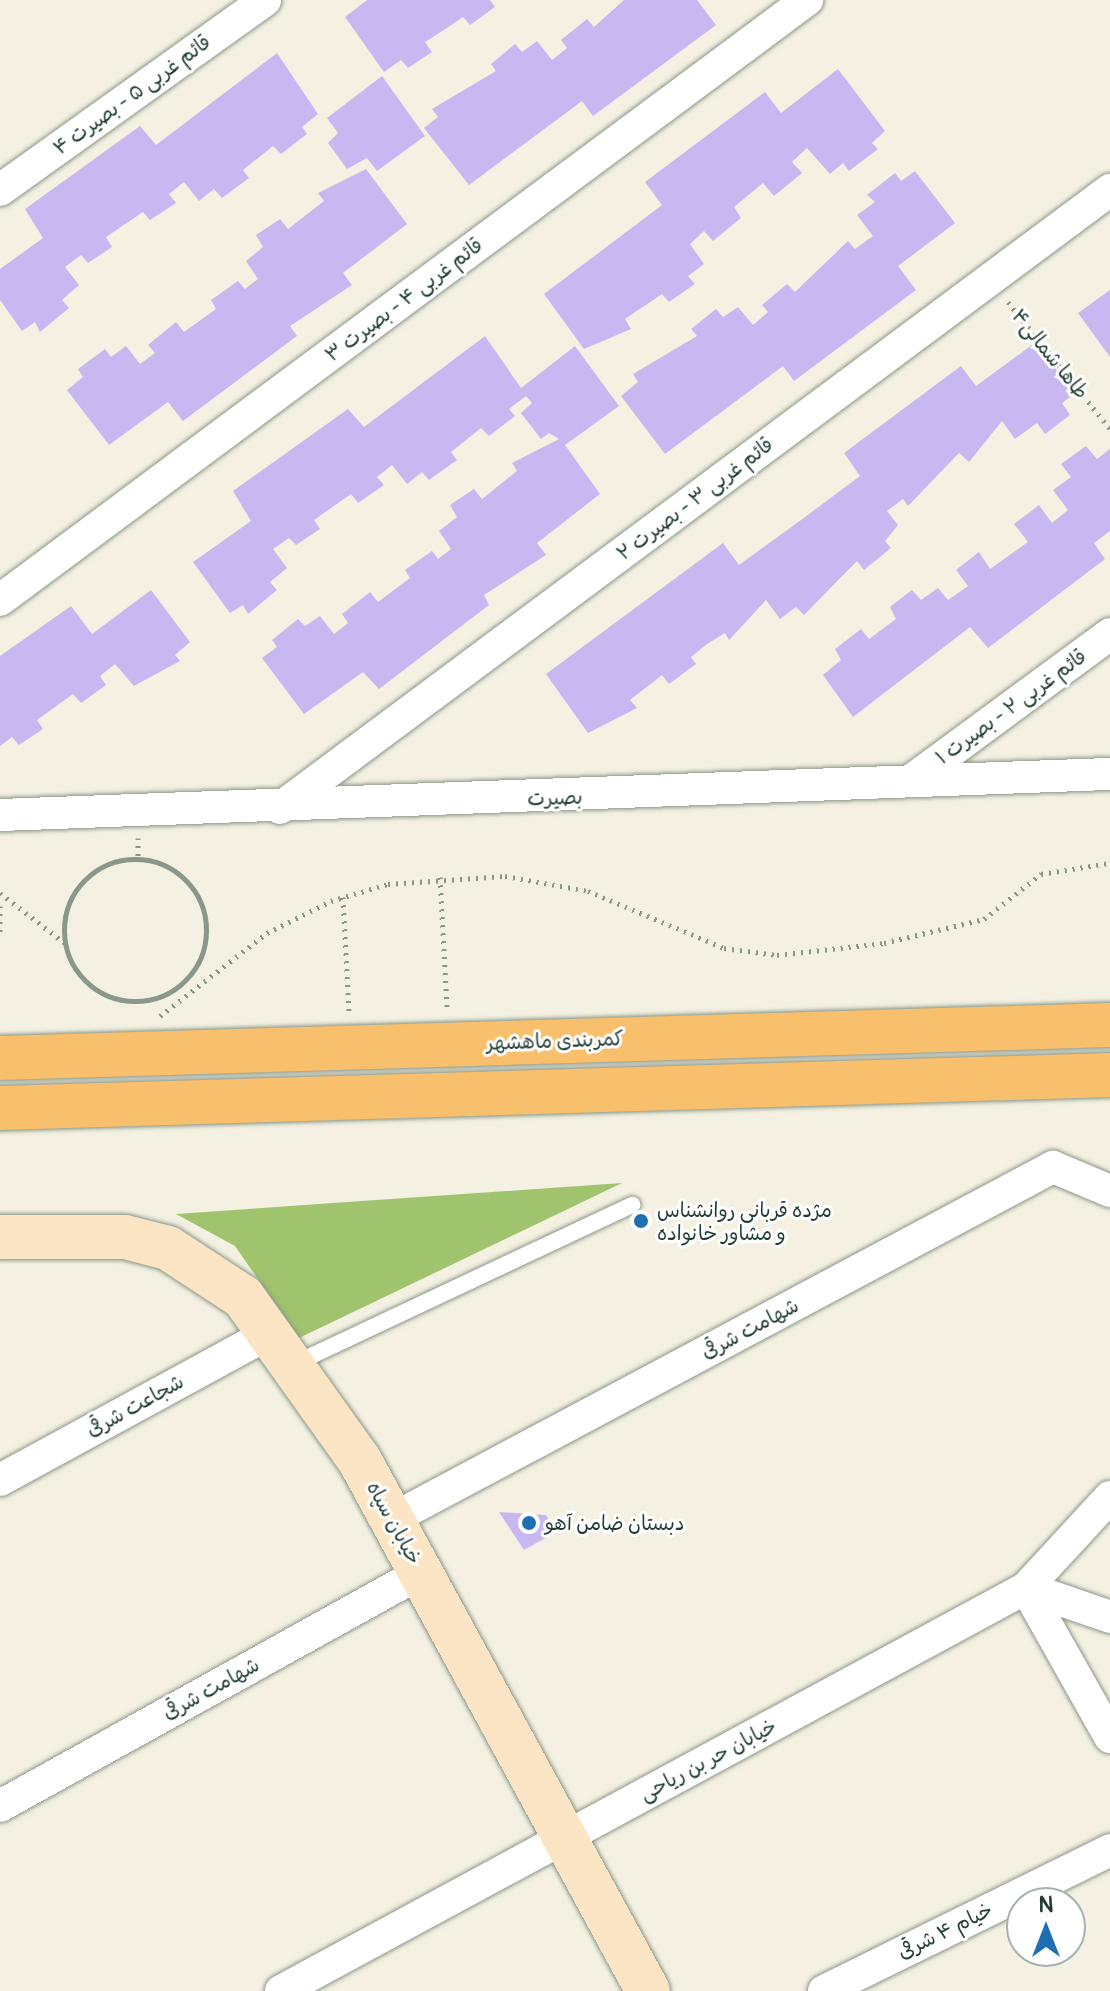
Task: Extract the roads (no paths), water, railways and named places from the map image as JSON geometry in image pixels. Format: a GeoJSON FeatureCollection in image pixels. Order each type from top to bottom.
{"type":"FeatureCollection","features":[{"type":"Feature","properties":{"kind":"main road","name":"کمربندی ماهشهر"},"geometry":{"type":"LineString","coordinates":[[0,1058],[1110,1025]]}},
{"type":"Feature","properties":{"kind":"main road"},"geometry":{"type":"LineString","coordinates":[[0,1108],[1110,1075]]}},
{"type":"Feature","properties":{"kind":"street","name":"قائم غربی ۵ - بصیرت ۴"},"geometry":{"type":"LineString","coordinates":[[0,190],[265,0]]}},
{"type":"Feature","properties":{"kind":"street","name":"قائم غربی ۴ - بصیرت ۳"},"geometry":{"type":"LineString","coordinates":[[0,600],[801,2]]}},
{"type":"Feature","properties":{"kind":"street","name":"قائم غربی ۳ - بصیرت ۲"},"geometry":{"type":"LineString","coordinates":[[280,808],[1110,190]]}},
{"type":"Feature","properties":{"kind":"street","name":"قائم غربی ۲ - بصیرت ۱"},"geometry":{"type":"LineString","coordinates":[[912,780],[1110,634]]}},
{"type":"Feature","properties":{"kind":"street","name":"بصیرت"},"geometry":{"type":"LineString","coordinates":[[0,815],[280,808],[1110,774]]}},
{"type":"Feature","properties":{"kind":"street","name":"شهامت شرقی"},"geometry":{"type":"LineString","coordinates":[[392,1519],[1053,1167],[1110,1191]]}},
{"type":"Feature","properties":{"kind":"street","name":"خیابان سپاه"},"geometry":{"type":"LineString","coordinates":[[0,1237],[125,1237],[168,1248],[243,1297],[282,1348],[392,1519],[648,1991]]}},
{"type":"Feature","properties":{"kind":"street","name":"شجاعت شرقی"},"geometry":{"type":"LineString","coordinates":[[0,1480],[282,1348]]}},
{"type":"Feature","properties":{"kind":"street","name":"خیابان حر بن ریاحی"},"geometry":{"type":"LineString","coordinates":[[281,1991],[1026,1588],[1110,1497]]}},
{"type":"Feature","properties":{"kind":"street","name":"شهامت شرقی"},"geometry":{"type":"LineString","coordinates":[[0,1806],[421,1573]]}},
{"type":"Feature","properties":{"kind":"street"},"geometry":{"type":"LineString","coordinates":[[1026,1588],[1110,1617]]}},
{"type":"Feature","properties":{"kind":"street"},"geometry":{"type":"LineString","coordinates":[[1026,1588],[1110,1737]]}},
{"type":"Feature","properties":{"kind":"street","name":"خیام ۴ شرقی"},"geometry":{"type":"LineString","coordinates":[[824,1991],[1110,1850]]}},
{"type":"Feature","properties":{"kind":"lane"},"geometry":{"type":"LineString","coordinates":[[282,1348],[632,1205]]}},
{"type":"Feature","properties":{"kind":"place","name":"مژده قربانی روانشناس و مشاور خانواده"},"geometry":{"type":"Point","coordinates":[641,1221]}},
{"type":"Feature","properties":{"kind":"place","name":"دبستان ضامن آهو"},"geometry":{"type":"Point","coordinates":[529,1523]}}]}
